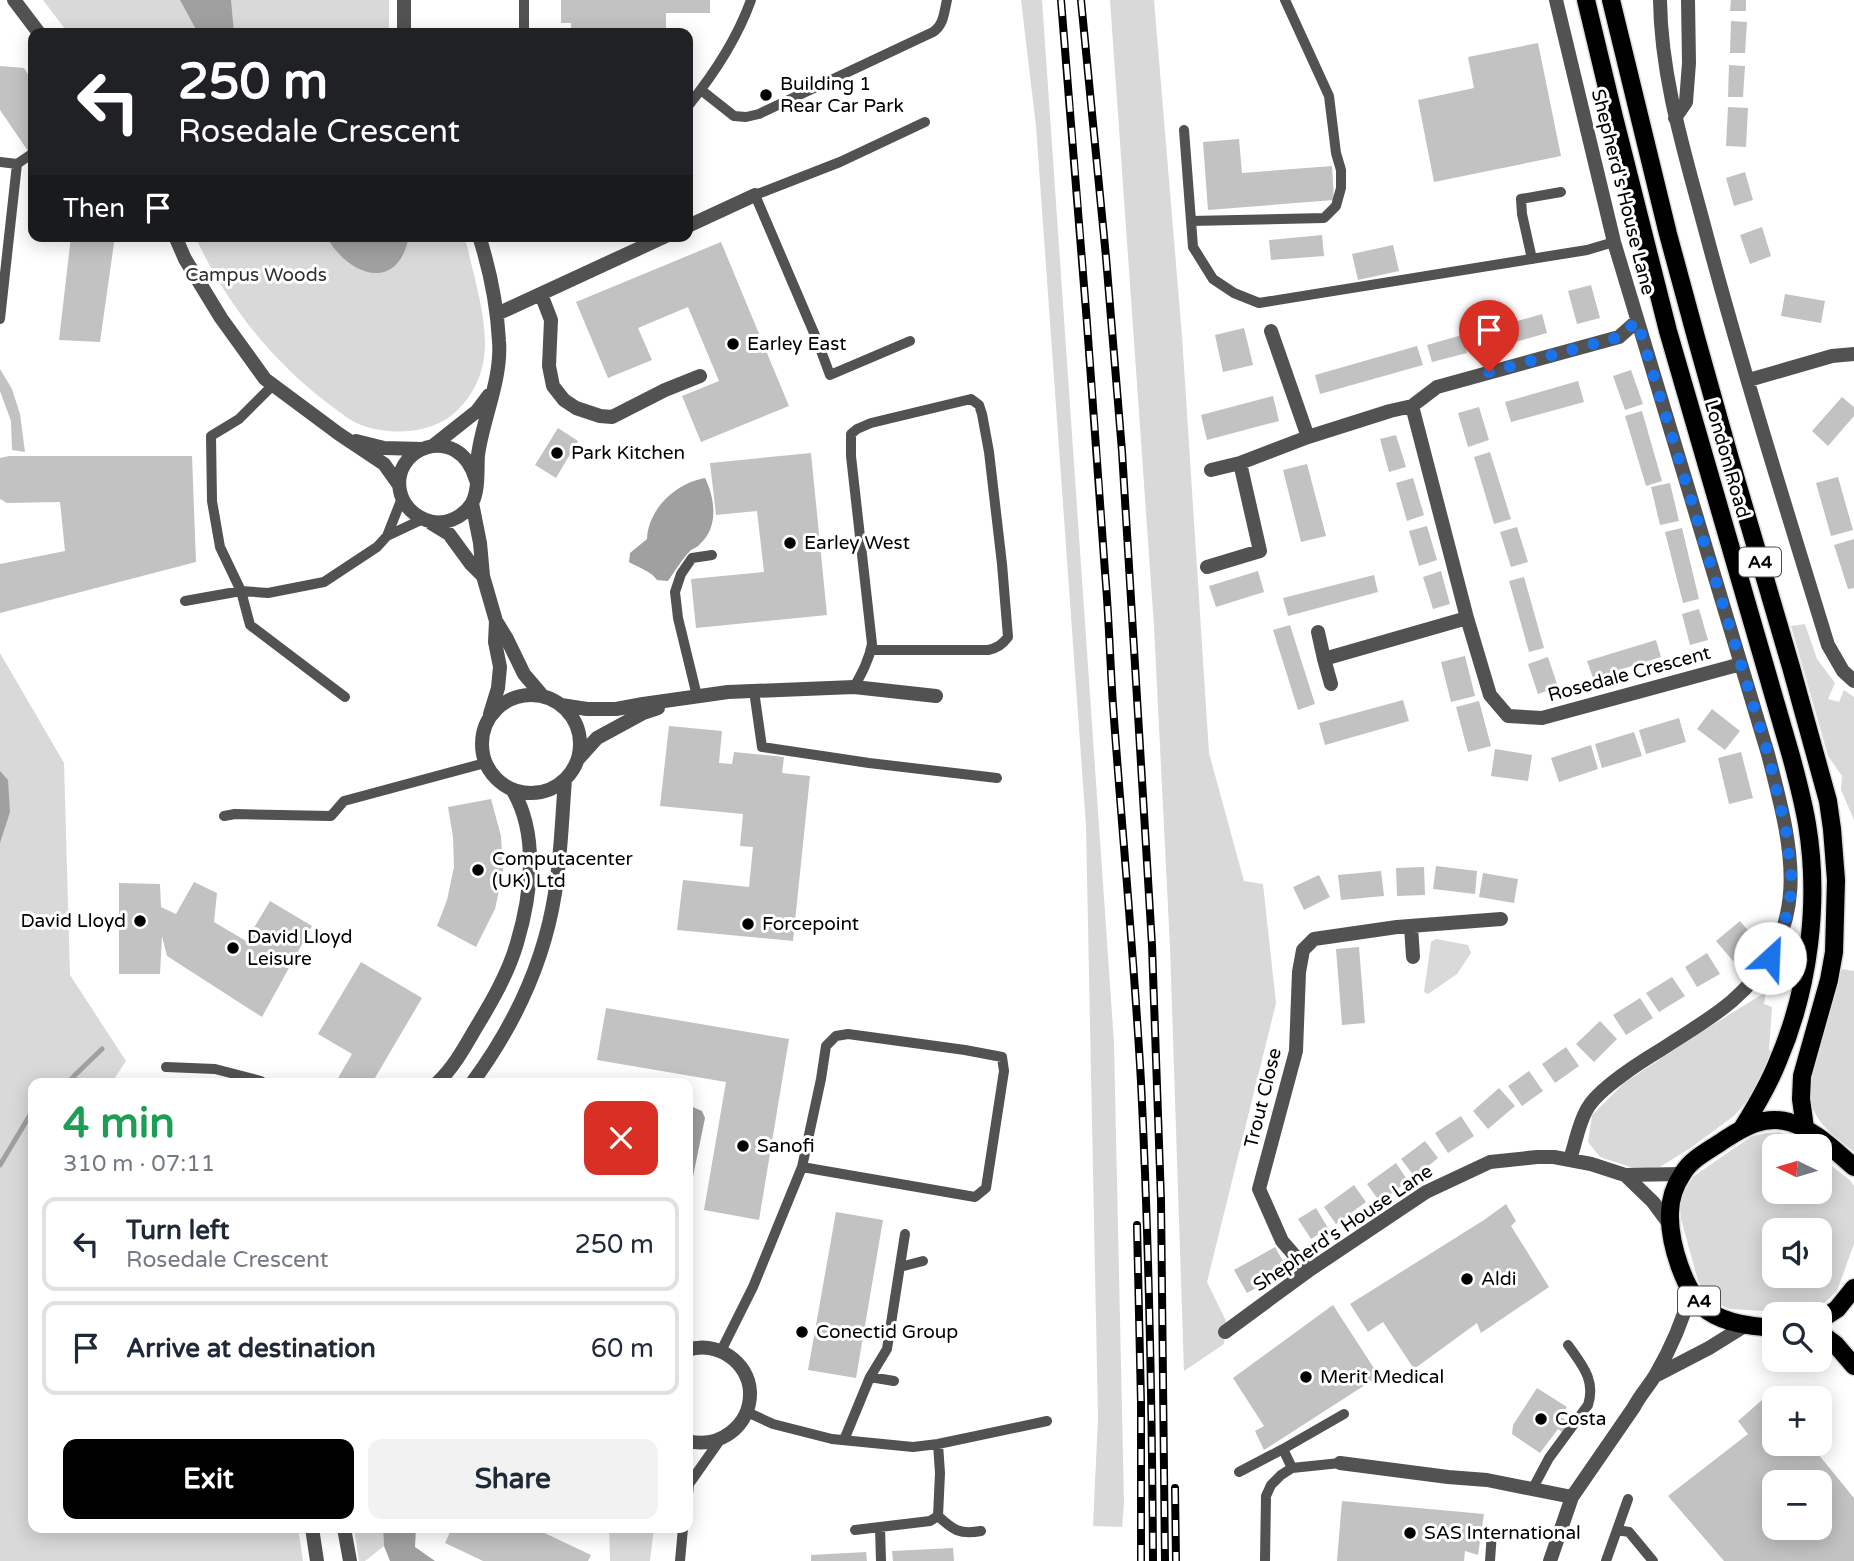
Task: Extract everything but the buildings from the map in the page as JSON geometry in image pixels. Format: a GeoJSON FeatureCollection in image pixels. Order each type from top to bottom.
{"type":"FeatureCollection","features":[{"type":"Feature","properties":{"kind":"main road","name":"London Road"},"geometry":{"type":"LineString","coordinates":[[1586,0],[1668,331],[1801,792],[1808,826],[1812,891],[1801,988],[1793,1020],[1777,1063],[1743,1128]]}},
{"type":"Feature","properties":{"kind":"main road","name":"London Road"},"geometry":{"type":"LineString","coordinates":[[1611,0],[1700,354],[1828,801],[1836,880],[1834,952],[1802,1076],[1801,1099],[1805,1128]]}},
{"type":"Feature","properties":{"kind":"main road","name":"A4"},"geometry":{"type":"LineString","coordinates":[[1762,1327],[1731,1321],[1708,1310],[1691,1291],[1679,1263],[1670,1225],[1673,1195],[1682,1174],[1700,1156],[1743,1128],[1776,1120],[1805,1128],[1840,1153],[1854,1167]]}},
{"type":"Feature","properties":{"kind":"main road"},"geometry":{"type":"LineString","coordinates":[[1832,1312],[1854,1288]]}},
{"type":"Feature","properties":{"kind":"main road"},"geometry":{"type":"LineString","coordinates":[[1832,1342],[1854,1366]]}},
{"type":"Feature","properties":{"kind":"street"},"geometry":{"type":"LineString","coordinates":[[14,0],[35,28]]}},
{"type":"Feature","properties":{"kind":"street"},"geometry":{"type":"LineString","coordinates":[[404,0],[404,28]]}},
{"type":"Feature","properties":{"kind":"street","name":"Shepherd's House Lane"},"geometry":{"type":"LineString","coordinates":[[1556,0],[1614,242],[1768,754],[1786,831],[1791,875],[1790,903],[1779,941],[1754,980],[1717,1013],[1651,1056],[1597,1097],[1588,1106],[1581,1121],[1570,1159]]}},
{"type":"Feature","properties":{"kind":"street"},"geometry":{"type":"LineString","coordinates":[[1660,0],[1663,53],[1675,118],[1716,269],[1828,645],[1843,671],[1854,681]]}},
{"type":"Feature","properties":{"kind":"street"},"geometry":{"type":"LineString","coordinates":[[1675,118],[1686,102],[1689,63],[1688,0]]}},
{"type":"Feature","properties":{"kind":"street"},"geometry":{"type":"LineString","coordinates":[[693,224],[755,195]]}},
{"type":"Feature","properties":{"kind":"street"},"geometry":{"type":"LineString","coordinates":[[178,242],[221,318],[265,379],[384,464],[412,513],[449,534],[483,576]]}},
{"type":"Feature","properties":{"kind":"street"},"geometry":{"type":"LineString","coordinates":[[426,520],[440,523],[453,520],[464,513],[472,503],[475,493],[478,452],[499,368],[497,314],[481,242]]}},
{"type":"Feature","properties":{"kind":"street"},"geometry":{"type":"LineString","coordinates":[[497,314],[653,242]]}},
{"type":"Feature","properties":{"kind":"street"},"geometry":{"type":"LineString","coordinates":[[541,294],[551,320],[550,366],[554,386],[564,400],[576,408],[612,416],[701,376]]}},
{"type":"Feature","properties":{"kind":"street"},"geometry":{"type":"LineString","coordinates":[[1211,470],[1240,463],[1308,437],[1390,411],[1412,407],[1437,387],[1619,337],[1637,321]]}},
{"type":"Feature","properties":{"kind":"street"},"geometry":{"type":"LineString","coordinates":[[1271,331],[1308,437]]}},
{"type":"Feature","properties":{"kind":"street"},"geometry":{"type":"LineString","coordinates":[[1749,380],[1832,356],[1854,354]]}},
{"type":"Feature","properties":{"kind":"street"},"geometry":{"type":"LineString","coordinates":[[400,491],[400,476],[411,456],[428,447],[477,411],[492,391]]}},
{"type":"Feature","properties":{"kind":"street","name":"Rosedale Crescent"},"geometry":{"type":"LineString","coordinates":[[1412,407],[1490,695],[1508,716],[1542,718],[1741,664]]}},
{"type":"Feature","properties":{"kind":"street"},"geometry":{"type":"LineString","coordinates":[[348,439],[384,448],[449,447],[464,455],[472,466],[476,480]]}},
{"type":"Feature","properties":{"kind":"street"},"geometry":{"type":"LineString","coordinates":[[1207,567],[1260,551],[1240,463]]}},
{"type":"Feature","properties":{"kind":"street"},"geometry":{"type":"LineString","coordinates":[[472,503],[483,576],[496,621],[524,674],[541,694],[561,705],[572,716],[579,731],[578,760]]}},
{"type":"Feature","properties":{"kind":"street"},"geometry":{"type":"LineString","coordinates":[[1324,659],[1467,618]]}},
{"type":"Feature","properties":{"kind":"street"},"geometry":{"type":"LineString","coordinates":[[496,621],[495,642],[500,667],[498,688],[482,733],[481,746],[485,763],[497,781],[513,790],[530,794],[544,792],[565,780],[597,738],[643,713],[693,697]]}},
{"type":"Feature","properties":{"kind":"street"},"geometry":{"type":"LineString","coordinates":[[1318,632],[1331,684]]}},
{"type":"Feature","properties":{"kind":"street"},"geometry":{"type":"LineString","coordinates":[[561,705],[615,709],[754,691],[854,687],[936,696]]}},
{"type":"Feature","properties":{"kind":"street"},"geometry":{"type":"LineString","coordinates":[[490,715],[502,703],[512,698],[541,694]]}},
{"type":"Feature","properties":{"kind":"street"},"geometry":{"type":"LineString","coordinates":[[474,1078],[518,1010],[542,954],[556,891],[565,780]]}},
{"type":"Feature","properties":{"kind":"street"},"geometry":{"type":"LineString","coordinates":[[442,1078],[450,1070],[493,1000],[516,945],[528,891],[529,839],[520,802],[513,790]]}},
{"type":"Feature","properties":{"kind":"street","name":"Trout Close"},"geometry":{"type":"LineString","coordinates":[[1308,1271],[1282,1241],[1259,1189],[1296,1051],[1299,972],[1303,950],[1314,939],[1397,927],[1502,919]]}},
{"type":"Feature","properties":{"kind":"street"},"geometry":{"type":"LineString","coordinates":[[1411,926],[1413,957]]}},
{"type":"Feature","properties":{"kind":"street","name":"Shepherd's House Lane"},"geometry":{"type":"LineString","coordinates":[[1225,1332],[1308,1271],[1426,1192],[1490,1162],[1537,1157],[1570,1159],[1625,1175],[1682,1174]]}},
{"type":"Feature","properties":{"kind":"street","name":"Shepherd's House Lane"},"geometry":{"type":"LineString","coordinates":[[1625,1175],[1653,1202],[1670,1225]]}},
{"type":"Feature","properties":{"kind":"street"},"geometry":{"type":"LineString","coordinates":[[1550,1561],[1572,1497],[1655,1376],[1682,1322],[1691,1291]]}},
{"type":"Feature","properties":{"kind":"street"},"geometry":{"type":"LineString","coordinates":[[1655,1376],[1746,1325]]}},
{"type":"Feature","properties":{"kind":"street"},"geometry":{"type":"LineString","coordinates":[[693,1349],[704,1347],[720,1351],[735,1360],[746,1376],[750,1392],[747,1412],[738,1427],[720,1440],[708,1443],[693,1442]]}},
{"type":"Feature","properties":{"kind":"street"},"geometry":{"type":"LineString","coordinates":[[1340,1463],[1447,1477],[1487,1479],[1572,1497]]}},
{"type":"Feature","properties":{"kind":"street"},"geometry":{"type":"LineString","coordinates":[[313,1533],[317,1561]]}},
{"type":"Feature","properties":{"kind":"street"},"geometry":{"type":"LineString","coordinates":[[345,1533],[350,1561]]}},
{"type":"Feature","properties":{"kind":"lane"},"geometry":{"type":"LineString","coordinates":[[524,0],[524,28]]}},
{"type":"Feature","properties":{"kind":"lane"},"geometry":{"type":"LineString","coordinates":[[693,100],[743,22],[751,0]]}},
{"type":"Feature","properties":{"kind":"lane"},"geometry":{"type":"LineString","coordinates":[[701,90],[734,116],[746,117],[771,109],[938,29],[947,0]]}},
{"type":"Feature","properties":{"kind":"lane"},"geometry":{"type":"LineString","coordinates":[[1191,221],[1324,218],[1336,206],[1341,188],[1341,170],[1336,153],[1329,96],[1285,0]]}},
{"type":"Feature","properties":{"kind":"lane"},"geometry":{"type":"LineString","coordinates":[[910,341],[830,375],[755,195],[840,162],[925,122]]}},
{"type":"Feature","properties":{"kind":"lane"},"geometry":{"type":"LineString","coordinates":[[1184,130],[1194,247],[1213,279],[1234,293],[1259,303],[1587,250],[1614,242]]}},
{"type":"Feature","properties":{"kind":"lane"},"geometry":{"type":"LineString","coordinates":[[0,162],[17,164],[28,156]]}},
{"type":"Feature","properties":{"kind":"lane"},"geometry":{"type":"LineString","coordinates":[[0,319],[17,164]]}},
{"type":"Feature","properties":{"kind":"lane"},"geometry":{"type":"LineString","coordinates":[[1532,259],[1521,199],[1561,192]]}},
{"type":"Feature","properties":{"kind":"lane"},"geometry":{"type":"LineString","coordinates":[[273,385],[239,419],[211,436],[212,500],[220,547],[242,591],[250,625],[345,696]]}},
{"type":"Feature","properties":{"kind":"lane"},"geometry":{"type":"LineString","coordinates":[[854,687],[870,659],[871,650],[872,644],[851,456],[851,433],[872,423],[971,399],[979,405],[989,452],[1008,638],[1003,644],[988,650],[871,650]]}},
{"type":"Feature","properties":{"kind":"lane"},"geometry":{"type":"LineString","coordinates":[[387,536],[400,491]]}},
{"type":"Feature","properties":{"kind":"lane"},"geometry":{"type":"LineString","coordinates":[[185,601],[242,591],[268,593],[324,582],[377,547],[387,536],[426,520]]}},
{"type":"Feature","properties":{"kind":"lane"},"geometry":{"type":"LineString","coordinates":[[693,697],[675,592],[681,574],[692,558],[712,555]]}},
{"type":"Feature","properties":{"kind":"lane"},"geometry":{"type":"LineString","coordinates":[[754,691],[762,747],[882,765],[997,778]]}},
{"type":"Feature","properties":{"kind":"lane"},"geometry":{"type":"LineString","coordinates":[[224,816],[331,816],[344,802],[485,763]]}},
{"type":"Feature","properties":{"kind":"lane"},"geometry":{"type":"LineString","coordinates":[[720,1351],[753,1287],[802,1167],[826,1046],[836,1036],[848,1034],[1002,1058],[1004,1072],[986,1188],[975,1197],[802,1167]]}},
{"type":"Feature","properties":{"kind":"lane"},"geometry":{"type":"LineString","coordinates":[[166,1068],[215,1069],[250,1078]]}},
{"type":"Feature","properties":{"kind":"lane"},"geometry":{"type":"LineString","coordinates":[[844,1440],[870,1377],[887,1349],[905,1234]]}},
{"type":"Feature","properties":{"kind":"lane"},"geometry":{"type":"LineString","coordinates":[[900,1267],[923,1261]]}},
{"type":"Feature","properties":{"kind":"lane"},"geometry":{"type":"LineString","coordinates":[[1533,1488],[1549,1458],[1588,1405],[1591,1395],[1591,1385],[1585,1370],[1568,1345]]}},
{"type":"Feature","properties":{"kind":"lane"},"geometry":{"type":"LineString","coordinates":[[870,1377],[894,1381]]}},
{"type":"Feature","properties":{"kind":"lane"},"geometry":{"type":"LineString","coordinates":[[747,1412],[774,1424],[832,1439],[913,1447],[1047,1421]]}},
{"type":"Feature","properties":{"kind":"lane"},"geometry":{"type":"LineString","coordinates":[[1239,1472],[1344,1413]]}},
{"type":"Feature","properties":{"kind":"lane"},"geometry":{"type":"LineString","coordinates":[[693,1479],[720,1440]]}},
{"type":"Feature","properties":{"kind":"lane"},"geometry":{"type":"LineString","coordinates":[[938,1444],[938,1516],[954,1531],[981,1531]]}},
{"type":"Feature","properties":{"kind":"lane"},"geometry":{"type":"LineString","coordinates":[[1283,1449],[1292,1468]]}},
{"type":"Feature","properties":{"kind":"lane"},"geometry":{"type":"LineString","coordinates":[[1265,1561],[1266,1496],[1271,1485],[1292,1468],[1340,1463]]}},
{"type":"Feature","properties":{"kind":"lane"},"geometry":{"type":"LineString","coordinates":[[1606,1561],[1628,1499]]}},
{"type":"Feature","properties":{"kind":"lane"},"geometry":{"type":"LineString","coordinates":[[855,1530],[930,1521],[938,1516]]}},
{"type":"Feature","properties":{"kind":"lane"},"geometry":{"type":"LineString","coordinates":[[880,1527],[881,1561]]}},
{"type":"Feature","properties":{"kind":"lane"},"geometry":{"type":"LineString","coordinates":[[1616,1530],[1629,1532],[1653,1561]]}},
{"type":"Feature","properties":{"kind":"lane"},"geometry":{"type":"LineString","coordinates":[[1490,1561],[1492,1532]]}},
{"type":"Feature","properties":{"kind":"lane"},"geometry":{"type":"LineString","coordinates":[[680,1561],[683,1533]]}},
{"type":"Feature","properties":{"kind":"green space"},"geometry":{"type":"Polygon","coordinates":[[[43,0],[389,0],[389,28],[64,28],[43,0]]]}},
{"type":"Feature","properties":{"kind":"green space"},"geometry":{"type":"Polygon","coordinates":[[[1021,0],[1042,0],[1114,1043],[1124,1503],[1122,1527],[1093,1526],[1098,1418],[1086,826],[1036,126],[1021,0]]]}},
{"type":"Feature","properties":{"kind":"green space"},"geometry":{"type":"Polygon","coordinates":[[[1110,0],[1154,0],[1182,336],[1209,753],[1244,881],[1263,884],[1276,1003],[1207,1282],[1226,1321],[1224,1344],[1184,1371],[1170,947],[1154,626],[1110,0]]]}},
{"type":"Feature","properties":{"kind":"green space","name":"Campus Woods"},"geometry":{"type":"Polygon","coordinates":[[[198,242],[465,242],[485,332],[483,365],[476,386],[464,403],[448,418],[428,427],[394,431],[361,425],[309,388],[270,350],[236,307],[198,242]]]}},
{"type":"Feature","properties":{"kind":"green space"},"geometry":{"type":"Polygon","coordinates":[[[1805,624],[1817,659],[1835,683],[1828,699],[1839,702],[1844,690],[1854,697],[1854,820],[1841,790],[1842,776],[1828,756],[1791,626],[1805,624]]]}},
{"type":"Feature","properties":{"kind":"green space"},"geometry":{"type":"Polygon","coordinates":[[[0,653],[64,763],[70,975],[126,1061],[115,1078],[28,1078],[28,1533],[299,1533],[303,1561],[0,1561],[0,653]]]}},
{"type":"Feature","properties":{"kind":"green space"},"geometry":{"type":"Polygon","coordinates":[[[1436,939],[1468,945],[1471,953],[1457,974],[1428,994],[1424,992],[1431,942],[1436,939]]]}},
{"type":"Feature","properties":{"kind":"green space"},"geometry":{"type":"Polygon","coordinates":[[[1842,969],[1854,971],[1854,1152],[1820,1121],[1811,1103],[1810,1091],[1810,1078],[1842,969]]]}},
{"type":"Feature","properties":{"kind":"green space"},"geometry":{"type":"Polygon","coordinates":[[[1766,992],[1764,1004],[1772,1007],[1769,1050],[1772,1052],[1755,1091],[1735,1115],[1660,1167],[1636,1169],[1600,1157],[1588,1142],[1592,1115],[1624,1083],[1766,992]]]}},
{"type":"Feature","properties":{"kind":"green space"},"geometry":{"type":"Polygon","coordinates":[[[1779,1132],[1784,1134],[1762,1134],[1762,1204],[1832,1204],[1832,1166],[1854,1186],[1854,1244],[1837,1291],[1825,1302],[1762,1302],[1762,1311],[1730,1309],[1713,1302],[1698,1281],[1681,1219],[1680,1204],[1685,1190],[1694,1176],[1752,1136],[1766,1133],[1779,1132]]]}},
{"type":"Feature","properties":{"kind":"green space"},"geometry":{"type":"Polygon","coordinates":[[[355,1533],[383,1533],[384,1546],[365,1561],[359,1561],[355,1533]]]}},
{"type":"Feature","properties":{"kind":"green space"},"geometry":{"type":"Polygon","coordinates":[[[609,1533],[653,1533],[650,1561],[610,1561],[609,1533]]]}},
{"type":"Feature","properties":{"kind":"shaded area"},"geometry":{"type":"Polygon","coordinates":[[[180,0],[231,0],[234,28],[195,28],[180,0]]]}},
{"type":"Feature","properties":{"kind":"shaded area"},"geometry":{"type":"Polygon","coordinates":[[[330,242],[407,242],[403,254],[394,266],[384,272],[372,273],[359,269],[335,250],[330,242]]]}},
{"type":"Feature","properties":{"kind":"shaded area"},"geometry":{"type":"Polygon","coordinates":[[[705,478],[713,503],[713,521],[706,537],[691,550],[668,581],[657,580],[629,562],[630,553],[647,539],[652,518],[666,499],[684,485],[705,478]]]}},
{"type":"Feature","properties":{"kind":"shaded area"},"geometry":{"type":"Polygon","coordinates":[[[0,771],[8,780],[10,812],[0,843],[0,771]]]}},
{"type":"Feature","properties":{"kind":"shaded area"},"geometry":{"type":"Polygon","coordinates":[[[693,1107],[702,1111],[705,1118],[693,1177],[693,1107]]]}},
{"type":"Feature","properties":{"kind":"shaded area"},"geometry":{"type":"Polygon","coordinates":[[[383,1533],[416,1533],[415,1547],[435,1561],[390,1561],[384,1546],[383,1533]]]}},
{"type":"Feature","properties":{"kind":"waterway"},"geometry":{"type":"LineString","coordinates":[[72,1078],[102,1049]]}},
{"type":"Feature","properties":{"kind":"waterway"},"geometry":{"type":"LineString","coordinates":[[0,1165],[28,1118]]}},
{"type":"Feature","properties":{"kind":"railway"},"geometry":{"type":"LineString","coordinates":[[1061,0],[1095,429],[1141,1082],[1150,1322],[1153,1561]]}},
{"type":"Feature","properties":{"kind":"railway"},"geometry":{"type":"LineString","coordinates":[[1081,0],[1122,451],[1152,945],[1161,1200],[1165,1561]]}},
{"type":"Feature","properties":{"kind":"railway"},"geometry":{"type":"LineString","coordinates":[[1137,1225],[1141,1561]]}},
{"type":"Feature","properties":{"kind":"railway"},"geometry":{"type":"LineString","coordinates":[[1175,1488],[1176,1561]]}},
{"type":"Feature","properties":{"kind":"place","name":"Building 1 Rear Car Park"},"geometry":{"type":"Point","coordinates":[766,95]}},
{"type":"Feature","properties":{"kind":"place","name":"Earley East"},"geometry":{"type":"Point","coordinates":[733,344]}},
{"type":"Feature","properties":{"kind":"place","name":"Park Kitchen"},"geometry":{"type":"Point","coordinates":[557,453]}},
{"type":"Feature","properties":{"kind":"place","name":"Earley West"},"geometry":{"type":"Point","coordinates":[790,543]}},
{"type":"Feature","properties":{"kind":"place","name":"Computacenter (UK) Ltd"},"geometry":{"type":"Point","coordinates":[478,870]}},
{"type":"Feature","properties":{"kind":"place","name":"David Lloyd"},"geometry":{"type":"Point","coordinates":[140,921]}},
{"type":"Feature","properties":{"kind":"place","name":"Forcepoint"},"geometry":{"type":"Point","coordinates":[748,924]}},
{"type":"Feature","properties":{"kind":"place","name":"David Lloyd Leisure"},"geometry":{"type":"Point","coordinates":[233,948]}},
{"type":"Feature","properties":{"kind":"place","name":"Sanofi"},"geometry":{"type":"Point","coordinates":[743,1146]}},
{"type":"Feature","properties":{"kind":"place","name":"Aldi"},"geometry":{"type":"Point","coordinates":[1467,1279]}},
{"type":"Feature","properties":{"kind":"place","name":"Conectid Group"},"geometry":{"type":"Point","coordinates":[802,1332]}},
{"type":"Feature","properties":{"kind":"place","name":"Merit Medical"},"geometry":{"type":"Point","coordinates":[1306,1377]}},
{"type":"Feature","properties":{"kind":"place","name":"Costa"},"geometry":{"type":"Point","coordinates":[1541,1419]}},
{"type":"Feature","properties":{"kind":"place","name":"SAS International"},"geometry":{"type":"Point","coordinates":[1410,1533]}},
{"type":"Feature","properties":{"kind":"route"},"geometry":{"type":"LineString","coordinates":[[1489,372],[1619,337],[1637,321],[1780,801],[1791,875],[1790,903],[1779,941],[1770,958]]}}]}
